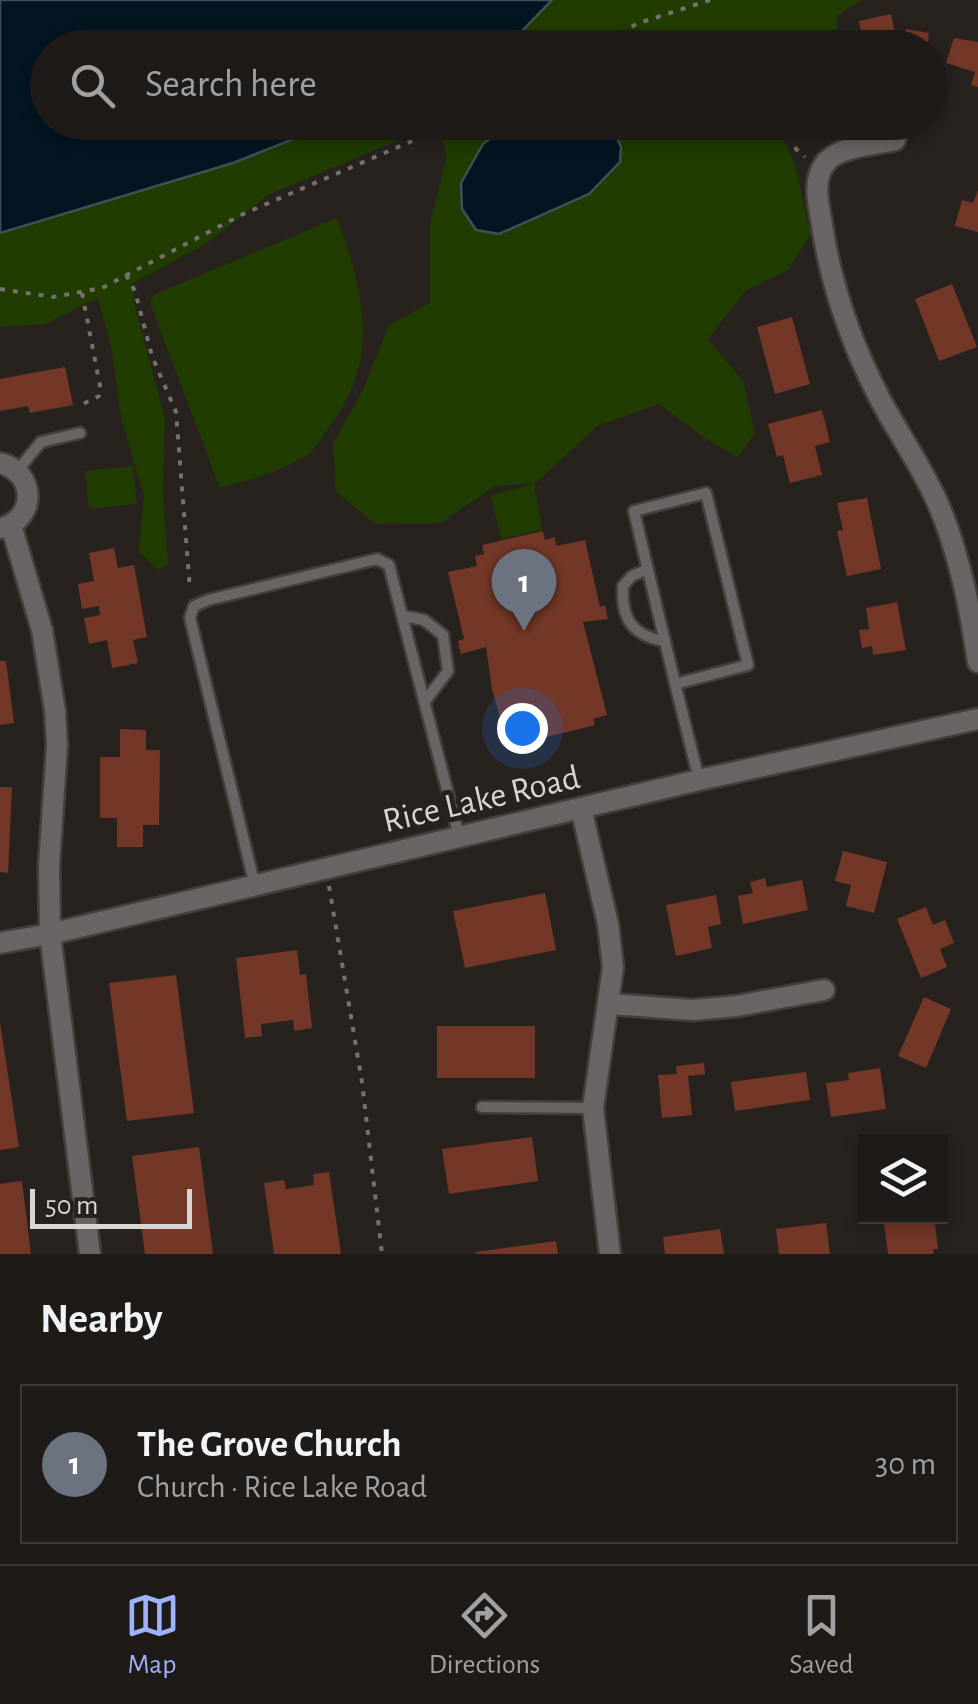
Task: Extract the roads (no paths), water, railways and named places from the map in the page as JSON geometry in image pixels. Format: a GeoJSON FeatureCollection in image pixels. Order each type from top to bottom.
{"type":"FeatureCollection","features":[{"type":"Feature","properties":{"kind":"street"},"geometry":{"type":"LineString","coordinates":[[894,140],[838,154],[822,168],[817,190],[823,230],[850,332],[881,401],[938,504],[964,579],[978,662]]}},
{"type":"Feature","properties":{"kind":"street"},"geometry":{"type":"LineString","coordinates":[[9,467],[28,486],[29,498],[20,518],[5,527],[42,630],[55,711],[58,745],[49,866],[50,934],[90,1254]]}},
{"type":"Feature","properties":{"kind":"street","name":"Rice Lake Road"},"geometry":{"type":"LineString","coordinates":[[0,943],[978,719]]}},
{"type":"Feature","properties":{"kind":"street"},"geometry":{"type":"LineString","coordinates":[[580,808],[608,924],[613,968],[593,1108],[610,1254]]}},
{"type":"Feature","properties":{"kind":"street"},"geometry":{"type":"LineString","coordinates":[[610,1004],[694,1010],[824,990]]}},
{"type":"Feature","properties":{"kind":"lane"},"geometry":{"type":"LineString","coordinates":[[9,467],[41,442],[80,433]]}},
{"type":"Feature","properties":{"kind":"lane"},"geometry":{"type":"LineString","coordinates":[[675,684],[748,665],[706,493],[634,511],[664,641],[699,780]]}},
{"type":"Feature","properties":{"kind":"lane"},"geometry":{"type":"LineString","coordinates":[[254,886],[190,618],[194,606],[377,559],[392,568],[460,837]]}},
{"type":"Feature","properties":{"kind":"lane"},"geometry":{"type":"LineString","coordinates":[[648,569],[632,576],[623,586],[625,618],[636,632],[664,641]]}},
{"type":"Feature","properties":{"kind":"lane"},"geometry":{"type":"LineString","coordinates":[[404,616],[424,620],[444,636],[448,671],[426,700]]}},
{"type":"Feature","properties":{"kind":"lane"},"geometry":{"type":"LineString","coordinates":[[482,1107],[593,1108]]}},
{"type":"Feature","properties":{"kind":"water"},"geometry":{"type":"Polygon","coordinates":[[[0,0],[552,0],[523,30],[30,30],[30,140],[291,140],[233,163],[0,233],[0,0]]]}},
{"type":"Feature","properties":{"kind":"water"},"geometry":{"type":"Polygon","coordinates":[[[488,140],[618,140],[620,162],[589,194],[499,234],[476,230],[462,209],[461,183],[488,140]]]}},
{"type":"Feature","properties":{"kind":"place","name":"The Grove Church"},"geometry":{"type":"Point","coordinates":[524,631]}}]}
